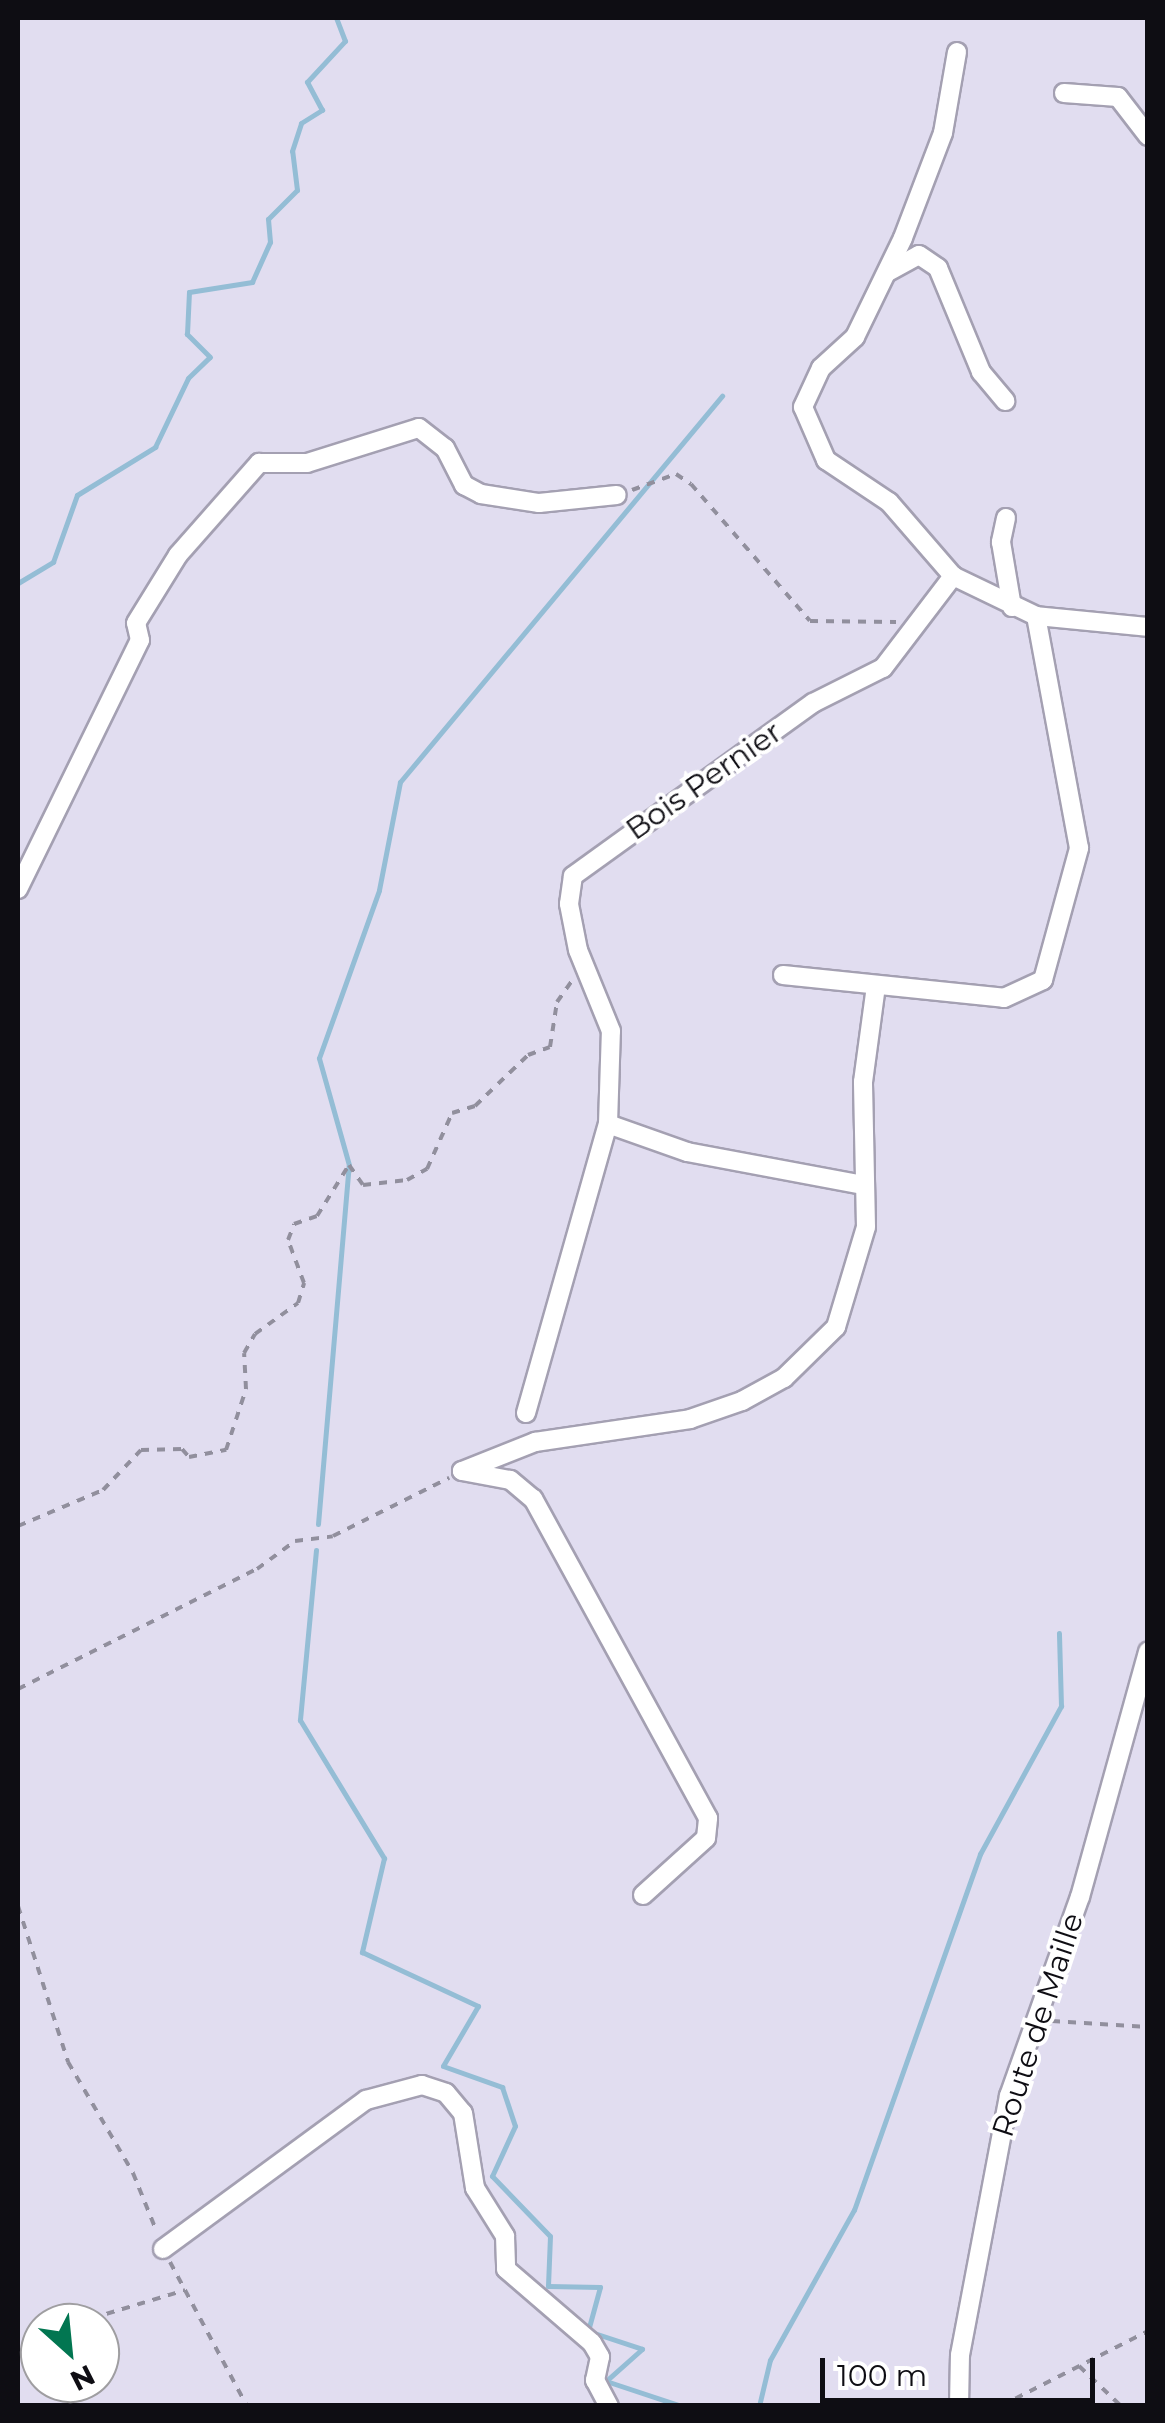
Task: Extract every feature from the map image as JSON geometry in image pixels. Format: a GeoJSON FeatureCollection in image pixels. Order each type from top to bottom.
{"type":"FeatureCollection","features":[{"type":"Feature","properties":{"kind":"street"},"geometry":{"type":"LineString","coordinates":[[957,52],[944,133],[884,276],[855,337],[821,368],[803,406],[826,460],[890,502],[953,576],[1036,616],[1148,627]]}},
{"type":"Feature","properties":{"kind":"street"},"geometry":{"type":"LineString","coordinates":[[1064,93],[1118,98],[1148,136]]}},
{"type":"Feature","properties":{"kind":"street"},"geometry":{"type":"LineString","coordinates":[[884,276],[918,255],[928,258],[948,286],[981,372],[1006,401]]}},
{"type":"Feature","properties":{"kind":"street"},"geometry":{"type":"LineString","coordinates":[[18,889],[140,640],[136,623],[178,555],[259,462],[307,463],[420,428],[445,448],[464,485],[481,494],[539,503],[617,495]]}},
{"type":"Feature","properties":{"kind":"street"},"geometry":{"type":"LineString","coordinates":[[1006,518],[1001,542],[1012,607]]}},
{"type":"Feature","properties":{"kind":"street","name":"Bois Pernier"},"geometry":{"type":"LineString","coordinates":[[526,1413],[608,1124],[611,1031],[582,956],[568,904],[573,876],[813,703],[882,668],[953,576]]}},
{"type":"Feature","properties":{"kind":"street"},"geometry":{"type":"LineString","coordinates":[[783,975],[1004,998],[1044,980],[1079,848],[1036,616]]}},
{"type":"Feature","properties":{"kind":"street"},"geometry":{"type":"LineString","coordinates":[[462,1471],[535,1442],[690,1419],[784,1378],[836,1327],[866,1227],[862,1082],[876,986]]}},
{"type":"Feature","properties":{"kind":"street"},"geometry":{"type":"LineString","coordinates":[[608,1124],[687,1152],[864,1185]]}},
{"type":"Feature","properties":{"kind":"street"},"geometry":{"type":"LineString","coordinates":[[510,1480],[535,1442]]}},
{"type":"Feature","properties":{"kind":"street"},"geometry":{"type":"LineString","coordinates":[[462,1471],[510,1480],[558,1539],[708,1818],[706,1838],[643,1894]]}},
{"type":"Feature","properties":{"kind":"street","name":"Route de Maille"},"geometry":{"type":"LineString","coordinates":[[959,2406],[960,2355],[1009,2096],[1037,2020],[1148,1651]]}},
{"type":"Feature","properties":{"kind":"street"},"geometry":{"type":"LineString","coordinates":[[163,2248],[366,2100],[422,2084],[446,2093],[463,2113],[475,2188],[505,2236],[506,2269],[592,2343],[600,2357],[595,2380],[609,2406]]}},
{"type":"Feature","properties":{"kind":"path"},"geometry":{"type":"LineString","coordinates":[[617,495],[676,474],[691,484],[810,621],[882,626],[924,612]]}},
{"type":"Feature","properties":{"kind":"path"},"geometry":{"type":"LineString","coordinates":[[18,1526],[103,1490],[142,1450],[182,1448],[190,1457],[226,1450],[246,1388],[244,1352],[254,1334],[298,1304],[304,1283],[288,1240],[294,1224],[317,1216],[349,1165],[363,1185],[407,1180],[428,1169],[452,1113],[475,1106],[528,1055],[550,1048],[557,1002],[582,956]]}},
{"type":"Feature","properties":{"kind":"path"},"geometry":{"type":"LineString","coordinates":[[18,1689],[240,1578],[295,1541],[334,1536],[462,1471]]}},
{"type":"Feature","properties":{"kind":"path"},"geometry":{"type":"LineString","coordinates":[[18,1906],[68,2062],[133,2173],[163,2248],[247,2406]]}},
{"type":"Feature","properties":{"kind":"path"},"geometry":{"type":"LineString","coordinates":[[1037,2020],[1148,2027]]}},
{"type":"Feature","properties":{"kind":"path"},"geometry":{"type":"LineString","coordinates":[[120,2310],[184,2290]]}},
{"type":"Feature","properties":{"kind":"path"},"geometry":{"type":"LineString","coordinates":[[1002,2406],[1148,2330]]}},
{"type":"Feature","properties":{"kind":"path"},"geometry":{"type":"LineString","coordinates":[[1079,2366],[1121,2406]]}},
{"type":"Feature","properties":{"kind":"waterway"},"geometry":{"type":"LineString","coordinates":[[18,583],[53,562],[77,495],[155,447],[188,378],[210,357],[187,334],[189,292],[252,282],[270,242],[268,219],[297,190],[292,151],[301,123],[322,110],[307,82],[345,41],[336,18]]}},
{"type":"Feature","properties":{"kind":"waterway"},"geometry":{"type":"LineString","coordinates":[[318,1524],[349,1165],[319,1058],[379,890],[400,782],[722,396]]}},
{"type":"Feature","properties":{"kind":"waterway"},"geometry":{"type":"LineString","coordinates":[[316,1550],[300,1720],[384,1858],[362,1952],[478,2006],[443,2066],[502,2087],[515,2126],[492,2176],[550,2236],[548,2286],[600,2287],[588,2331],[642,2349],[606,2381],[681,2406]]}},
{"type":"Feature","properties":{"kind":"waterway"},"geometry":{"type":"LineString","coordinates":[[759,2406],[770,2360],[854,2210],[980,1854],[1061,1706],[1059,1633]]}}]}
